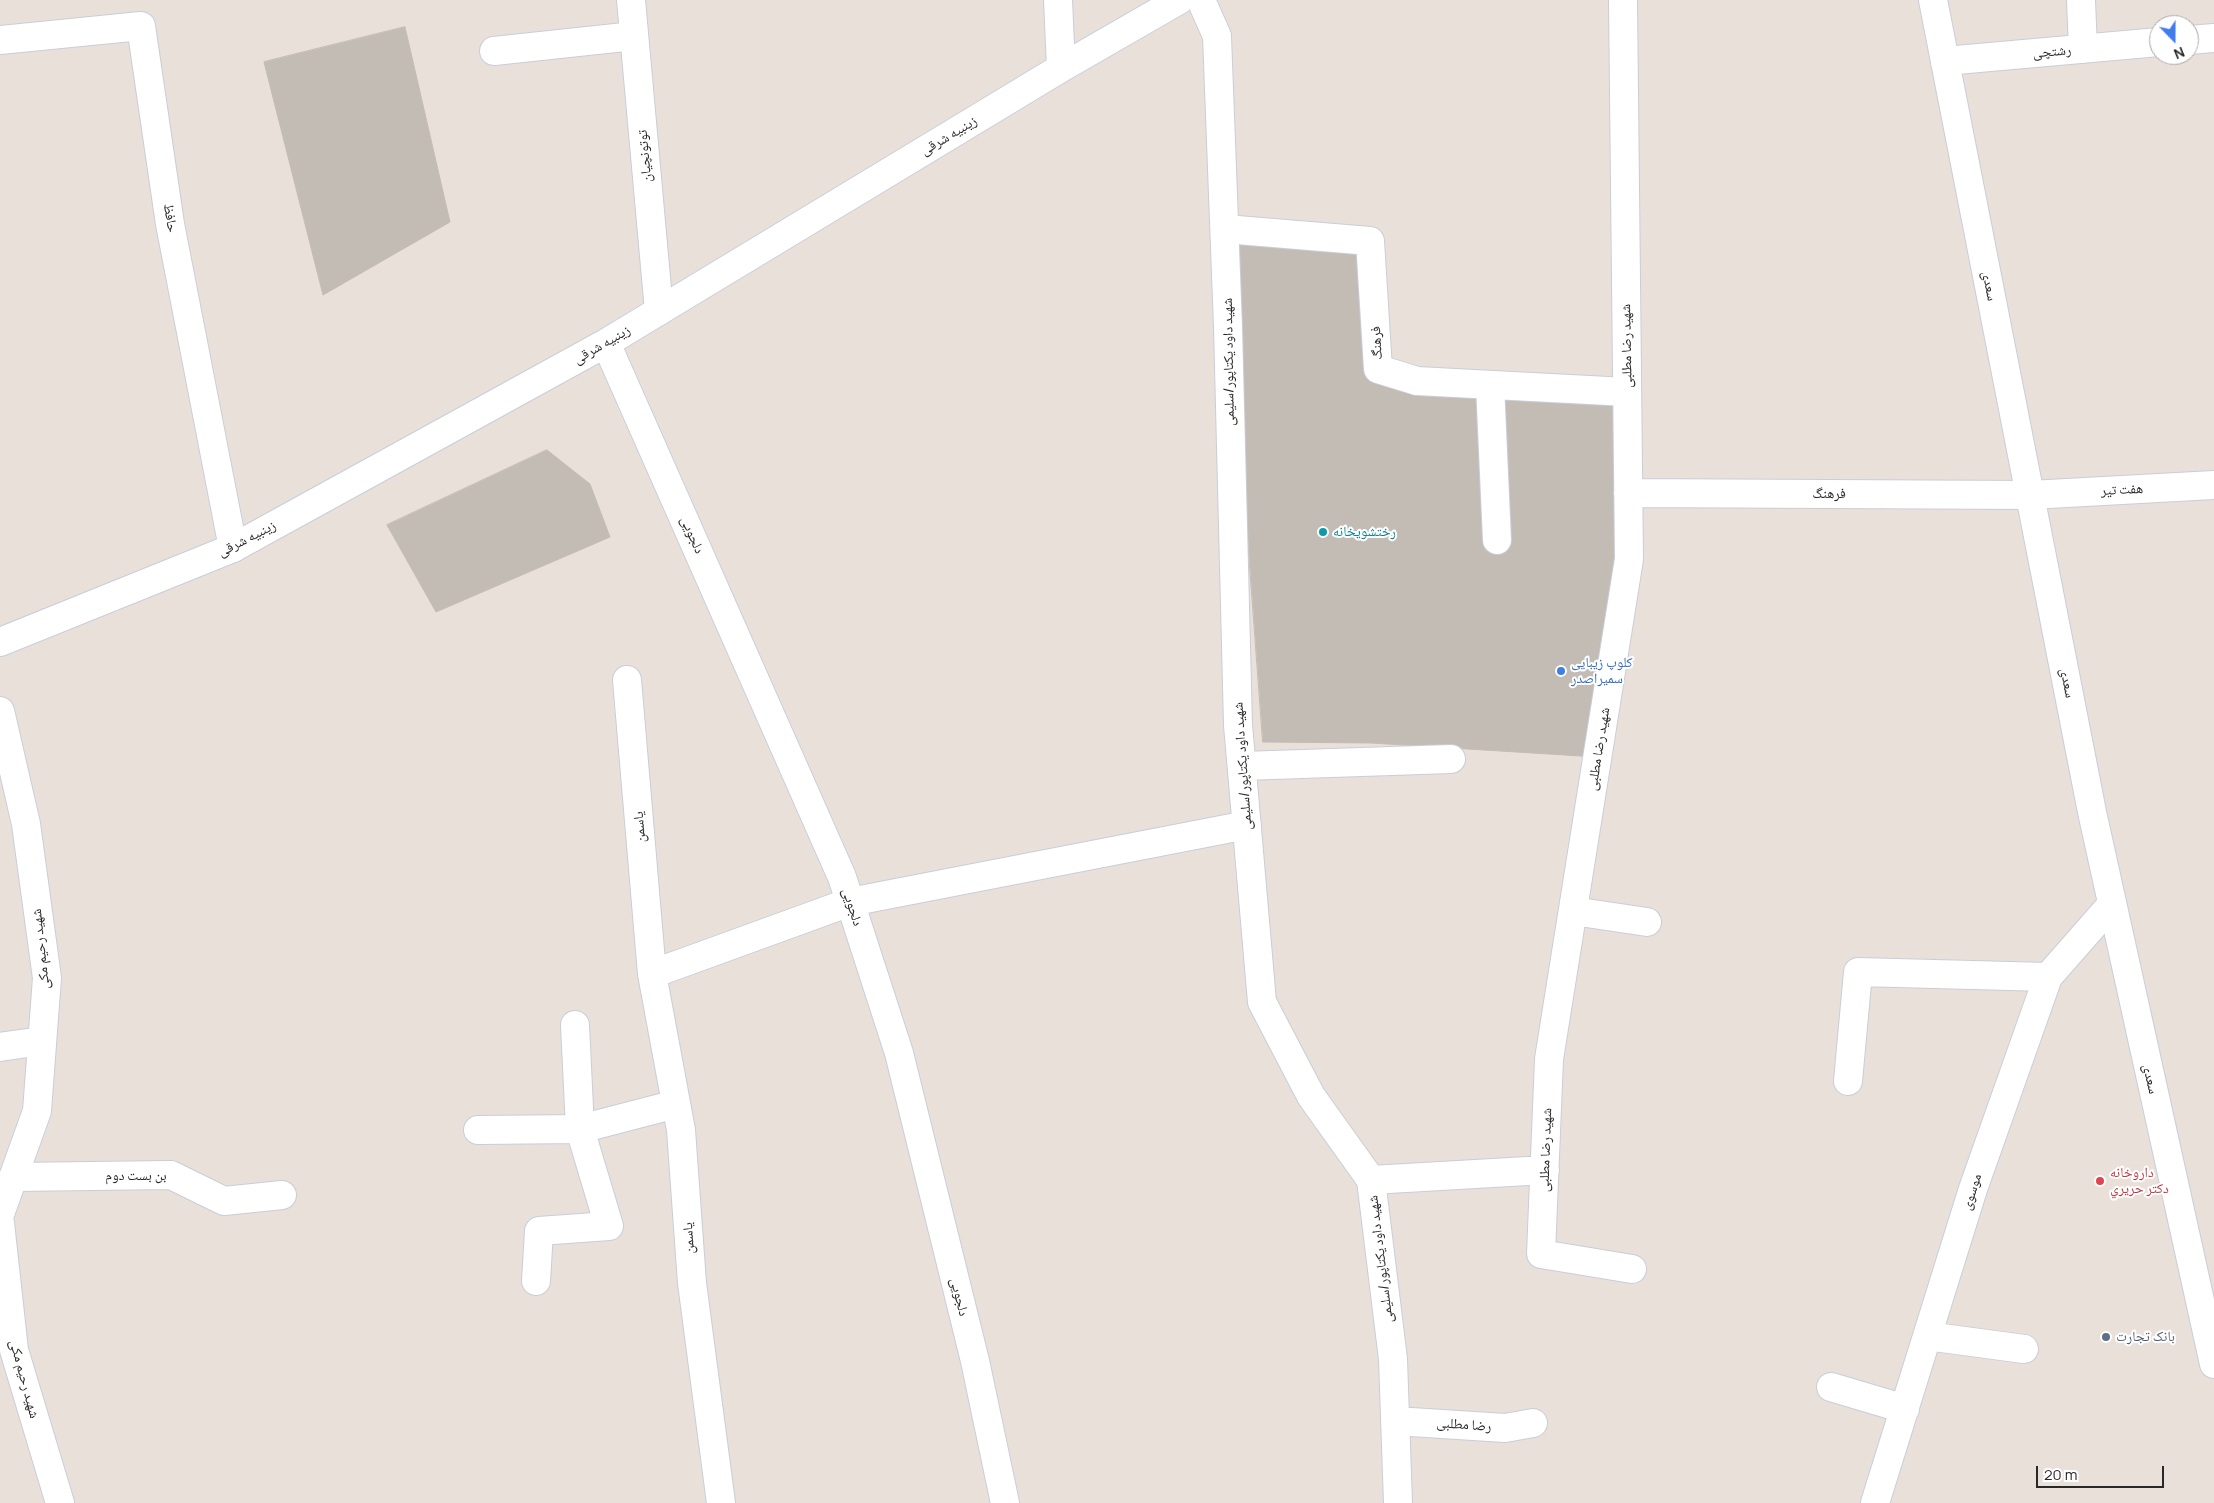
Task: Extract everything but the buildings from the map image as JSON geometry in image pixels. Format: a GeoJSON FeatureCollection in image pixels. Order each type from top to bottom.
{"type":"FeatureCollection","features":[{"type":"Feature","properties":{"kind":"street","name":"توتونچیان"},"geometry":{"type":"LineString","coordinates":[[631,0],[659,312]]}},
{"type":"Feature","properties":{"kind":"street"},"geometry":{"type":"LineString","coordinates":[[1058,0],[1061,68]]}},
{"type":"Feature","properties":{"kind":"street","name":"زینبیه شرقی"},"geometry":{"type":"LineString","coordinates":[[0,642],[233,548],[606,343],[1061,68],[1179,0]]}},
{"type":"Feature","properties":{"kind":"street","name":"شهید داود یکتاپور/سلیمی"},"geometry":{"type":"LineString","coordinates":[[1201,0],[1217,36],[1225,229],[1238,724],[1262,1002],[1311,1096],[1371,1180],[1393,1359],[1398,1503]]}},
{"type":"Feature","properties":{"kind":"street","name":"شهید رضا مطلبی"},"geometry":{"type":"LineString","coordinates":[[1623,0],[1629,559],[1550,1060],[1541,1254],[1632,1269]]}},
{"type":"Feature","properties":{"kind":"street","name":"سعدی"},"geometry":{"type":"LineString","coordinates":[[1933,0],[2112,904],[2214,1364]]}},
{"type":"Feature","properties":{"kind":"street"},"geometry":{"type":"LineString","coordinates":[[2082,0],[2083,49]]}},
{"type":"Feature","properties":{"kind":"street","name":"حافظ"},"geometry":{"type":"LineString","coordinates":[[0,40],[141,26],[170,224],[233,548]]}},
{"type":"Feature","properties":{"kind":"street"},"geometry":{"type":"LineString","coordinates":[[494,51],[634,36]]}},
{"type":"Feature","properties":{"kind":"street"},"geometry":{"type":"LineString","coordinates":[[2199,39],[2214,38]]}},
{"type":"Feature","properties":{"kind":"street","name":"رشتچی"},"geometry":{"type":"LineString","coordinates":[[1945,61],[2149,43]]}},
{"type":"Feature","properties":{"kind":"street","name":"فرهنگ"},"geometry":{"type":"LineString","coordinates":[[1225,229],[1370,241],[1378,369],[1417,381],[1627,392]]}},
{"type":"Feature","properties":{"kind":"street","name":"دلجویی"},"geometry":{"type":"LineString","coordinates":[[606,343],[842,877],[899,1053],[975,1361],[1005,1503]]}},
{"type":"Feature","properties":{"kind":"street"},"geometry":{"type":"LineString","coordinates":[[1490,385],[1497,540]]}},
{"type":"Feature","properties":{"kind":"street","name":"هفت تیر"},"geometry":{"type":"LineString","coordinates":[[2030,496],[2214,485]]}},
{"type":"Feature","properties":{"kind":"street","name":"فرهنگ"},"geometry":{"type":"LineString","coordinates":[[1628,492],[2030,496]]}},
{"type":"Feature","properties":{"kind":"street","name":"یاسمن"},"geometry":{"type":"LineString","coordinates":[[627,680],[652,974],[681,1130],[692,1283],[720,1503]]}},
{"type":"Feature","properties":{"kind":"street","name":"شهید رحیم مکی"},"geometry":{"type":"LineString","coordinates":[[0,711],[26,824],[47,978],[37,1111],[0,1214]]}},
{"type":"Feature","properties":{"kind":"street"},"geometry":{"type":"LineString","coordinates":[[1242,766],[1451,759]]}},
{"type":"Feature","properties":{"kind":"street"},"geometry":{"type":"LineString","coordinates":[[652,974],[850,902],[1247,825]]}},
{"type":"Feature","properties":{"kind":"street","name":"موسوی"},"geometry":{"type":"LineString","coordinates":[[1875,1503],[1973,1189],[2048,977],[2112,904]]}},
{"type":"Feature","properties":{"kind":"street"},"geometry":{"type":"LineString","coordinates":[[1573,911],[1647,922]]}},
{"type":"Feature","properties":{"kind":"street"},"geometry":{"type":"LineString","coordinates":[[1848,1082],[1858,972],[2048,977]]}},
{"type":"Feature","properties":{"kind":"street"},"geometry":{"type":"LineString","coordinates":[[536,1282],[539,1231],[610,1226],[580,1129],[575,1025]]}},
{"type":"Feature","properties":{"kind":"street"},"geometry":{"type":"LineString","coordinates":[[0,1047],[42,1041]]}},
{"type":"Feature","properties":{"kind":"street"},"geometry":{"type":"LineString","coordinates":[[478,1130],[580,1129],[676,1104]]}},
{"type":"Feature","properties":{"kind":"street"},"geometry":{"type":"LineString","coordinates":[[1371,1180],[1545,1170]]}},
{"type":"Feature","properties":{"kind":"street","name":"بن بست دوم"},"geometry":{"type":"LineString","coordinates":[[13,1177],[171,1175],[224,1201],[282,1195]]}},
{"type":"Feature","properties":{"kind":"street","name":"شهید رحیم مکی"},"geometry":{"type":"LineString","coordinates":[[0,1223],[14,1350],[60,1503]]}},
{"type":"Feature","properties":{"kind":"street"},"geometry":{"type":"LineString","coordinates":[[1927,1336],[2024,1349]]}},
{"type":"Feature","properties":{"kind":"street"},"geometry":{"type":"LineString","coordinates":[[1831,1387],[1905,1409]]}},
{"type":"Feature","properties":{"kind":"street","name":"رضا مطلبی"},"geometry":{"type":"LineString","coordinates":[[1395,1420],[1505,1428],[1533,1423]]}},
{"type":"Feature","properties":{"kind":"place","name":"رختشویخانه"},"geometry":{"type":"Point","coordinates":[1323,532]}},
{"type":"Feature","properties":{"kind":"place","name":"کلوپ زیبایی سمیراصدر"},"geometry":{"type":"Point","coordinates":[1561,671]}},
{"type":"Feature","properties":{"kind":"place","name":"داروخانه دكتر حريري"},"geometry":{"type":"Point","coordinates":[2100,1181]}},
{"type":"Feature","properties":{"kind":"place","name":"بانک تجارت"},"geometry":{"type":"Point","coordinates":[2106,1337]}}]}
